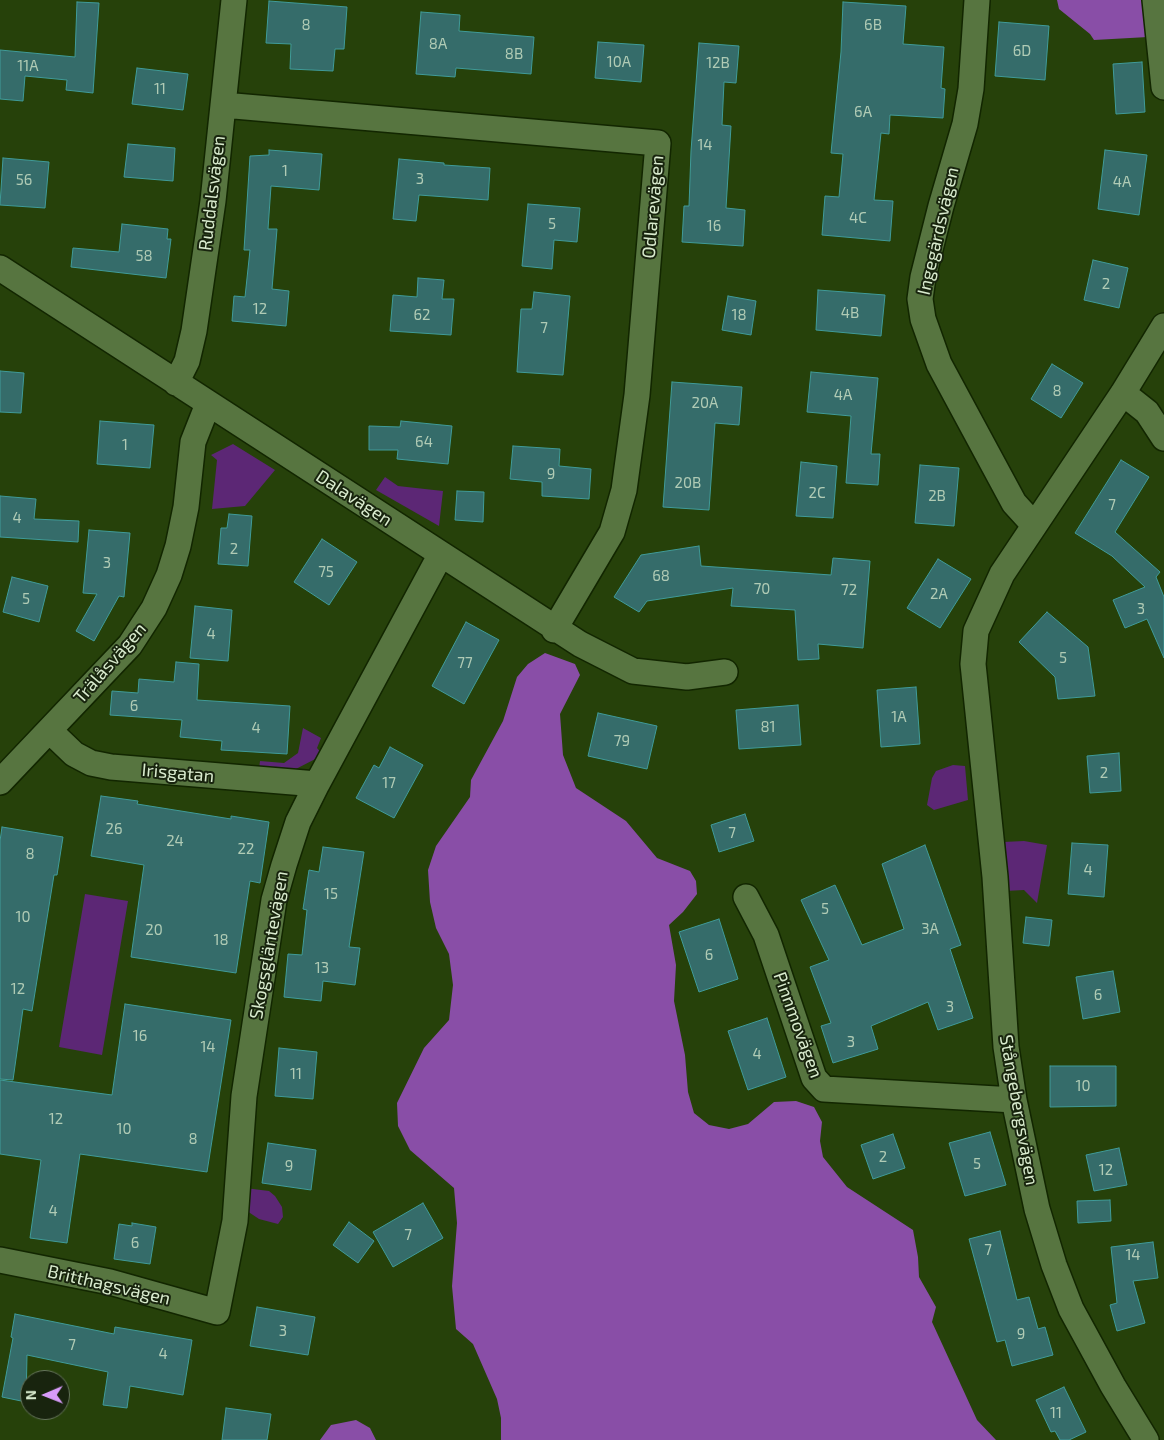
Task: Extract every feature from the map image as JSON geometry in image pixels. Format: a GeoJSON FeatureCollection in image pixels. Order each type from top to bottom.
{"type":"FeatureCollection","features":[{"type":"Feature","properties":{"kind":"street","name":"Ruddalsvägen"},"geometry":{"type":"LineString","coordinates":[[176,383],[187,361],[194,331],[213,201],[234,0]]}},
{"type":"Feature","properties":{"kind":"street","name":"Ingegärdsvägen"},"geometry":{"type":"LineString","coordinates":[[977,0],[970,89],[965,124],[923,276],[920,299],[923,319],[939,364],[1014,503],[1034,526]]}},
{"type":"Feature","properties":{"kind":"street"},"geometry":{"type":"LineString","coordinates":[[1155,0],[1164,87]]}},
{"type":"Feature","properties":{"kind":"street","name":"Odlarevägen"},"geometry":{"type":"LineString","coordinates":[[223,106],[658,143],[638,394],[624,490],[612,532],[554,630]]}},
{"type":"Feature","properties":{"kind":"street","name":"Dalavägen"},"geometry":{"type":"LineString","coordinates":[[0,268],[441,554],[554,630],[633,671],[687,677],[725,672]]}},
{"type":"Feature","properties":{"kind":"street"},"geometry":{"type":"LineString","coordinates":[[1034,526],[1123,393],[1164,326]]}},
{"type":"Feature","properties":{"kind":"street"},"geometry":{"type":"LineString","coordinates":[[1123,393],[1147,412],[1164,438]]}},
{"type":"Feature","properties":{"kind":"street","name":"Trälåsvägen"},"geometry":{"type":"LineString","coordinates":[[0,782],[130,645],[157,602],[169,575],[178,546],[186,507],[193,442],[208,404]]}},
{"type":"Feature","properties":{"kind":"street","name":"Stångebergsvägen"},"geometry":{"type":"LineString","coordinates":[[1034,526],[1002,574],[988,601],[976,632],[973,664],[995,877],[1006,1047],[1014,1100],[1038,1213],[1061,1284],[1082,1329],[1146,1440]]}},
{"type":"Feature","properties":{"kind":"street","name":"Skogsgläntevägen"},"geometry":{"type":"LineString","coordinates":[[217,1312],[236,1221],[244,1096],[274,900],[298,822],[441,554]]}},
{"type":"Feature","properties":{"kind":"street","name":"Irisgatan"},"geometry":{"type":"LineString","coordinates":[[50,731],[74,754],[91,763],[111,767],[317,784]]}},
{"type":"Feature","properties":{"kind":"street","name":"Pinnmovägen"},"geometry":{"type":"LineString","coordinates":[[746,897],[766,935],[814,1078],[824,1089],[1014,1100]]}},
{"type":"Feature","properties":{"kind":"street","name":"Britthagsvägen"},"geometry":{"type":"LineString","coordinates":[[0,1260],[110,1282],[217,1312]]}},
{"type":"Feature","properties":{"kind":"shaded area"},"geometry":{"type":"Polygon","coordinates":[[[1057,0],[1144,0],[1148,37],[1094,40],[1090,34],[1059,9],[1057,0]]]}},
{"type":"Feature","properties":{"kind":"shaded area"},"geometry":{"type":"Polygon","coordinates":[[[233,444],[275,470],[245,506],[212,509],[217,460],[211,455],[233,444]]]}},
{"type":"Feature","properties":{"kind":"shaded area"},"geometry":{"type":"Polygon","coordinates":[[[385,477],[398,486],[443,491],[439,526],[376,490],[385,477]]]}},
{"type":"Feature","properties":{"kind":"shaded area"},"geometry":{"type":"Polygon","coordinates":[[[545,653],[575,664],[580,675],[560,714],[563,755],[576,788],[626,821],[657,858],[690,871],[696,881],[697,894],[683,912],[669,925],[676,965],[674,1001],[685,1055],[688,1092],[694,1113],[709,1125],[729,1129],[748,1124],[774,1102],[796,1101],[814,1107],[822,1122],[820,1141],[823,1157],[847,1187],[913,1230],[918,1257],[919,1277],[936,1307],[932,1322],[977,1420],[996,1440],[501,1440],[501,1418],[497,1399],[473,1344],[456,1329],[452,1286],[457,1223],[454,1188],[410,1150],[398,1126],[397,1103],[424,1048],[449,1020],[453,985],[449,954],[436,928],[430,902],[428,870],[436,846],[470,797],[471,780],[503,721],[517,677],[528,664],[545,653]]]}},
{"type":"Feature","properties":{"kind":"shaded area"},"geometry":{"type":"Polygon","coordinates":[[[303,728],[321,738],[317,748],[323,755],[292,771],[259,769],[260,761],[284,763],[298,753],[303,728]]]}},
{"type":"Feature","properties":{"kind":"shaded area"},"geometry":{"type":"Polygon","coordinates":[[[953,765],[965,766],[968,800],[934,810],[927,805],[932,778],[936,771],[953,765]]]}},
{"type":"Feature","properties":{"kind":"shaded area"},"geometry":{"type":"Polygon","coordinates":[[[1024,841],[1047,845],[1037,903],[1024,890],[1005,891],[1003,842],[1024,841]]]}},
{"type":"Feature","properties":{"kind":"shaded area"},"geometry":{"type":"Polygon","coordinates":[[[85,894],[128,901],[102,1055],[59,1047],[85,894]]]}},
{"type":"Feature","properties":{"kind":"shaded area"},"geometry":{"type":"Polygon","coordinates":[[[245,1188],[269,1191],[275,1196],[282,1207],[283,1217],[278,1224],[259,1219],[247,1211],[245,1188]]]}},
{"type":"Feature","properties":{"kind":"shaded area"},"geometry":{"type":"Polygon","coordinates":[[[356,1420],[370,1428],[376,1440],[320,1440],[331,1425],[356,1420]]]}},
{"type":"Feature","properties":{"kind":"building"},"geometry":{"type":"Polygon","coordinates":[[[269,1],[347,7],[344,49],[335,49],[333,71],[290,69],[291,44],[266,43],[269,1]]]}},
{"type":"Feature","properties":{"kind":"building"},"geometry":{"type":"Polygon","coordinates":[[[77,2],[99,3],[93,93],[66,90],[67,80],[25,76],[23,101],[0,99],[0,50],[75,57],[77,2]]]}},
{"type":"Feature","properties":{"kind":"building"},"geometry":{"type":"Polygon","coordinates":[[[843,2],[906,6],[903,44],[944,47],[941,88],[945,89],[943,118],[890,115],[889,134],[881,133],[874,200],[893,201],[890,241],[822,235],[825,196],[839,197],[843,154],[831,153],[841,52],[843,2]]]}},
{"type":"Feature","properties":{"kind":"building"},"geometry":{"type":"Polygon","coordinates":[[[421,12],[460,15],[459,31],[534,37],[531,74],[456,68],[455,77],[416,74],[421,12]]]}},
{"type":"Feature","properties":{"kind":"building"},"geometry":{"type":"Polygon","coordinates":[[[999,22],[1049,26],[1045,80],[995,76],[999,22]]]}},
{"type":"Feature","properties":{"kind":"building"},"geometry":{"type":"Polygon","coordinates":[[[598,42],[644,45],[641,82],[595,78],[598,42]]]}},
{"type":"Feature","properties":{"kind":"building"},"geometry":{"type":"Polygon","coordinates":[[[699,43],[739,46],[736,83],[724,82],[722,125],[731,126],[726,208],[745,210],[743,246],[682,242],[684,206],[689,206],[699,43]]]}},
{"type":"Feature","properties":{"kind":"building"},"geometry":{"type":"Polygon","coordinates":[[[1142,62],[1145,112],[1116,114],[1113,64],[1142,62]]]}},
{"type":"Feature","properties":{"kind":"building"},"geometry":{"type":"Polygon","coordinates":[[[137,68],[188,74],[183,110],[132,104],[137,68]]]}},
{"type":"Feature","properties":{"kind":"building"},"geometry":{"type":"Polygon","coordinates":[[[128,144],[175,148],[173,181],[124,177],[128,144]]]}},
{"type":"Feature","properties":{"kind":"building"},"geometry":{"type":"Polygon","coordinates":[[[269,150],[322,154],[319,190],[271,186],[268,229],[277,229],[272,289],[289,291],[286,326],[232,321],[234,296],[245,297],[250,250],[244,250],[250,156],[269,155],[269,150]]]}},
{"type":"Feature","properties":{"kind":"building"},"geometry":{"type":"Polygon","coordinates":[[[1105,150],[1147,155],[1139,215],[1098,209],[1105,150]]]}},
{"type":"Feature","properties":{"kind":"building"},"geometry":{"type":"Polygon","coordinates":[[[3,158],[49,162],[45,208],[0,205],[3,158]]]}},
{"type":"Feature","properties":{"kind":"building"},"geometry":{"type":"Polygon","coordinates":[[[399,159],[444,163],[444,165],[490,168],[488,200],[419,195],[416,221],[393,219],[399,159]]]}},
{"type":"Feature","properties":{"kind":"building"},"geometry":{"type":"Polygon","coordinates":[[[528,204],[580,208],[577,242],[554,240],[552,269],[522,266],[528,204]]]}},
{"type":"Feature","properties":{"kind":"building"},"geometry":{"type":"Polygon","coordinates":[[[122,224],[168,229],[167,239],[171,239],[166,278],[71,267],[73,248],[119,252],[122,224]]]}},
{"type":"Feature","properties":{"kind":"building"},"geometry":{"type":"Polygon","coordinates":[[[1093,260],[1128,268],[1119,308],[1084,300],[1093,260]]]}},
{"type":"Feature","properties":{"kind":"building"},"geometry":{"type":"Polygon","coordinates":[[[418,278],[444,280],[442,299],[454,299],[451,335],[390,331],[393,295],[417,297],[418,278]]]}},
{"type":"Feature","properties":{"kind":"building"},"geometry":{"type":"Polygon","coordinates":[[[818,290],[885,295],[881,336],[816,330],[818,290]]]}},
{"type":"Feature","properties":{"kind":"building"},"geometry":{"type":"Polygon","coordinates":[[[534,292],[570,296],[563,375],[517,372],[521,309],[532,309],[534,292]]]}},
{"type":"Feature","properties":{"kind":"building"},"geometry":{"type":"Polygon","coordinates":[[[728,296],[756,301],[751,335],[722,330],[728,296]]]}},
{"type":"Feature","properties":{"kind":"building"},"geometry":{"type":"Polygon","coordinates":[[[1052,364],[1083,383],[1061,418],[1031,399],[1052,364]]]}},
{"type":"Feature","properties":{"kind":"building"},"geometry":{"type":"Polygon","coordinates":[[[0,371],[24,373],[21,413],[0,412],[0,371]]]}},
{"type":"Feature","properties":{"kind":"building"},"geometry":{"type":"Polygon","coordinates":[[[811,372],[878,378],[871,454],[880,454],[878,485],[846,483],[851,416],[807,412],[811,372]]]}},
{"type":"Feature","properties":{"kind":"building"},"geometry":{"type":"Polygon","coordinates":[[[672,382],[742,387],[739,425],[715,423],[709,510],[663,507],[672,382]]]}},
{"type":"Feature","properties":{"kind":"building"},"geometry":{"type":"Polygon","coordinates":[[[100,421],[154,425],[150,468],[97,464],[100,421]]]}},
{"type":"Feature","properties":{"kind":"building"},"geometry":{"type":"Polygon","coordinates":[[[401,421],[452,426],[448,464],[397,459],[398,450],[369,450],[369,426],[400,427],[401,421]]]}},
{"type":"Feature","properties":{"kind":"building"},"geometry":{"type":"Polygon","coordinates":[[[513,446],[560,449],[559,466],[591,469],[589,499],[542,496],[542,482],[510,479],[513,446]]]}},
{"type":"Feature","properties":{"kind":"building"},"geometry":{"type":"Polygon","coordinates":[[[1121,460],[1149,477],[1115,532],[1160,572],[1156,577],[1164,597],[1164,658],[1147,619],[1125,628],[1113,600],[1145,587],[1112,556],[1075,533],[1121,460]]]}},
{"type":"Feature","properties":{"kind":"building"},"geometry":{"type":"Polygon","coordinates":[[[801,462],[837,466],[833,518],[796,516],[801,462]]]}},
{"type":"Feature","properties":{"kind":"building"},"geometry":{"type":"Polygon","coordinates":[[[920,465],[959,468],[954,526],[915,523],[920,465]]]}},
{"type":"Feature","properties":{"kind":"building"},"geometry":{"type":"Polygon","coordinates":[[[457,491],[484,492],[483,522],[455,520],[457,491]]]}},
{"type":"Feature","properties":{"kind":"building"},"geometry":{"type":"Polygon","coordinates":[[[0,496],[36,499],[34,519],[79,521],[78,542],[0,537],[0,496]]]}},
{"type":"Feature","properties":{"kind":"building"},"geometry":{"type":"Polygon","coordinates":[[[229,514],[252,516],[248,566],[218,564],[221,528],[227,528],[229,514]]]}},
{"type":"Feature","properties":{"kind":"building"},"geometry":{"type":"Polygon","coordinates":[[[89,530],[130,533],[124,597],[119,596],[94,641],[76,631],[97,594],[83,593],[89,530]]]}},
{"type":"Feature","properties":{"kind":"building"},"geometry":{"type":"Polygon","coordinates":[[[322,539],[357,562],[329,605],[294,582],[322,539]]]}},
{"type":"Feature","properties":{"kind":"building"},"geometry":{"type":"Polygon","coordinates":[[[699,546],[701,566],[831,575],[833,558],[870,561],[863,648],[818,644],[819,659],[798,660],[795,610],[731,606],[733,588],[647,601],[639,612],[614,597],[641,555],[699,546]]]}},
{"type":"Feature","properties":{"kind":"building"},"geometry":{"type":"Polygon","coordinates":[[[938,559],[971,579],[940,628],[907,608],[938,559]]]}},
{"type":"Feature","properties":{"kind":"building"},"geometry":{"type":"Polygon","coordinates":[[[12,577],[48,586],[39,622],[3,612],[12,577]]]}},
{"type":"Feature","properties":{"kind":"building"},"geometry":{"type":"Polygon","coordinates":[[[195,606],[232,610],[228,661],[190,658],[195,606]]]}},
{"type":"Feature","properties":{"kind":"building"},"geometry":{"type":"Polygon","coordinates":[[[1047,612],[1088,647],[1095,696],[1058,699],[1055,677],[1019,642],[1047,612]]]}},
{"type":"Feature","properties":{"kind":"building"},"geometry":{"type":"Polygon","coordinates":[[[466,622],[499,640],[464,704],[432,686],[466,622]]]}},
{"type":"Feature","properties":{"kind":"building"},"geometry":{"type":"Polygon","coordinates":[[[176,662],[199,664],[197,700],[290,706],[287,754],[221,750],[222,741],[180,737],[182,720],[110,715],[112,691],[138,693],[139,679],[174,682],[176,662]]]}},
{"type":"Feature","properties":{"kind":"building"},"geometry":{"type":"Polygon","coordinates":[[[916,687],[920,744],[881,747],[877,690],[916,687]]]}},
{"type":"Feature","properties":{"kind":"building"},"geometry":{"type":"Polygon","coordinates":[[[798,705],[801,745],[739,749],[736,710],[798,705]]]}},
{"type":"Feature","properties":{"kind":"building"},"geometry":{"type":"Polygon","coordinates":[[[598,713],[657,726],[647,769],[588,756],[598,713]]]}},
{"type":"Feature","properties":{"kind":"building"},"geometry":{"type":"Polygon","coordinates":[[[390,747],[423,765],[394,818],[356,798],[374,765],[379,768],[390,747]]]}},
{"type":"Feature","properties":{"kind":"building"},"geometry":{"type":"Polygon","coordinates":[[[1119,753],[1121,791],[1090,793],[1087,756],[1119,753]]]}},
{"type":"Feature","properties":{"kind":"building"},"geometry":{"type":"Polygon","coordinates":[[[101,796],[138,801],[137,804],[231,819],[231,816],[269,822],[260,883],[250,881],[236,973],[131,957],[144,865],[91,856],[101,796]]]}},
{"type":"Feature","properties":{"kind":"building"},"geometry":{"type":"Polygon","coordinates":[[[745,814],[754,841],[719,852],[711,825],[745,814]]]}},
{"type":"Feature","properties":{"kind":"building"},"geometry":{"type":"Polygon","coordinates":[[[2,827],[63,837],[57,875],[54,875],[32,1011],[23,1009],[13,1080],[0,1079],[0,841],[2,827]]]}},
{"type":"Feature","properties":{"kind":"building"},"geometry":{"type":"Polygon","coordinates":[[[1072,843],[1108,845],[1104,897],[1068,894],[1072,843]]]}},
{"type":"Feature","properties":{"kind":"building"},"geometry":{"type":"Polygon","coordinates":[[[925,845],[961,945],[950,949],[973,1018],[938,1030],[928,1002],[871,1026],[878,1049],[833,1063],[821,1026],[831,1023],[810,967],[829,960],[801,900],[835,885],[862,945],[904,929],[882,864],[925,845]]]}},
{"type":"Feature","properties":{"kind":"building"},"geometry":{"type":"Polygon","coordinates":[[[323,847],[364,852],[349,947],[360,948],[355,985],[323,981],[321,1001],[284,997],[288,954],[302,955],[307,910],[303,909],[309,870],[319,872],[323,847]]]}},
{"type":"Feature","properties":{"kind":"building"},"geometry":{"type":"Polygon","coordinates":[[[1026,917],[1052,920],[1049,946],[1023,943],[1026,917]]]}},
{"type":"Feature","properties":{"kind":"building"},"geometry":{"type":"Polygon","coordinates":[[[719,919],[738,979],[699,992],[679,932],[719,919]]]}},
{"type":"Feature","properties":{"kind":"building"},"geometry":{"type":"Polygon","coordinates":[[[1113,971],[1120,1012],[1083,1019],[1076,977],[1113,971]]]}},
{"type":"Feature","properties":{"kind":"building"},"geometry":{"type":"Polygon","coordinates":[[[125,1004],[231,1020],[207,1172],[80,1154],[67,1243],[30,1238],[41,1160],[0,1154],[0,1080],[112,1095],[125,1004]]]}},
{"type":"Feature","properties":{"kind":"building"},"geometry":{"type":"Polygon","coordinates":[[[767,1018],[786,1077],[748,1090],[728,1031],[767,1018]]]}},
{"type":"Feature","properties":{"kind":"building"},"geometry":{"type":"Polygon","coordinates":[[[279,1048],[317,1052],[313,1099],[275,1096],[279,1048]]]}},
{"type":"Feature","properties":{"kind":"building"},"geometry":{"type":"Polygon","coordinates":[[[1050,1066],[1116,1066],[1116,1106],[1050,1107],[1050,1066]]]}},
{"type":"Feature","properties":{"kind":"building"},"geometry":{"type":"Polygon","coordinates":[[[990,1132],[1006,1185],[965,1196],[949,1143],[990,1132]]]}},
{"type":"Feature","properties":{"kind":"building"},"geometry":{"type":"Polygon","coordinates":[[[893,1134],[905,1168],[873,1179],[861,1145],[893,1134]]]}},
{"type":"Feature","properties":{"kind":"building"},"geometry":{"type":"Polygon","coordinates":[[[268,1143],[316,1150],[311,1190],[262,1183],[268,1143]]]}},
{"type":"Feature","properties":{"kind":"building"},"geometry":{"type":"Polygon","coordinates":[[[1119,1148],[1127,1185],[1094,1191],[1086,1155],[1119,1148]]]}},
{"type":"Feature","properties":{"kind":"building"},"geometry":{"type":"Polygon","coordinates":[[[1110,1200],[1111,1221],[1078,1223],[1077,1201],[1110,1200]]]}},
{"type":"Feature","properties":{"kind":"building"},"geometry":{"type":"Polygon","coordinates":[[[423,1203],[443,1238],[393,1267],[373,1232],[423,1203]]]}},
{"type":"Feature","properties":{"kind":"building"},"geometry":{"type":"Polygon","coordinates":[[[349,1222],[374,1241],[358,1263],[333,1245],[349,1222]]]}},
{"type":"Feature","properties":{"kind":"building"},"geometry":{"type":"Polygon","coordinates":[[[132,1223],[156,1227],[150,1264],[114,1259],[119,1224],[132,1226],[132,1223]]]}},
{"type":"Feature","properties":{"kind":"building"},"geometry":{"type":"Polygon","coordinates":[[[1000,1231],[1017,1300],[1029,1297],[1038,1329],[1045,1327],[1053,1355],[1012,1366],[1005,1340],[997,1342],[969,1239],[1000,1231]]]}},
{"type":"Feature","properties":{"kind":"building"},"geometry":{"type":"Polygon","coordinates":[[[1153,1242],[1158,1278],[1133,1281],[1145,1323],[1117,1331],[1110,1305],[1117,1303],[1111,1247],[1153,1242]]]}},
{"type":"Feature","properties":{"kind":"building"},"geometry":{"type":"Polygon","coordinates":[[[257,1307],[315,1317],[308,1355],[250,1346],[257,1307]]]}},
{"type":"Feature","properties":{"kind":"building"},"geometry":{"type":"Polygon","coordinates":[[[15,1314],[114,1334],[115,1327],[192,1340],[183,1395],[130,1386],[127,1408],[103,1405],[108,1372],[27,1355],[27,1370],[20,1370],[20,1401],[2,1397],[13,1338],[11,1337],[15,1314]]]}},
{"type":"Feature","properties":{"kind":"building"},"geometry":{"type":"Polygon","coordinates":[[[1064,1387],[1086,1432],[1069,1440],[1060,1440],[1055,1431],[1051,1432],[1036,1400],[1064,1387]]]}},
{"type":"Feature","properties":{"kind":"building"},"geometry":{"type":"Polygon","coordinates":[[[226,1408],[271,1414],[267,1440],[222,1440],[226,1408]]]}}]}
